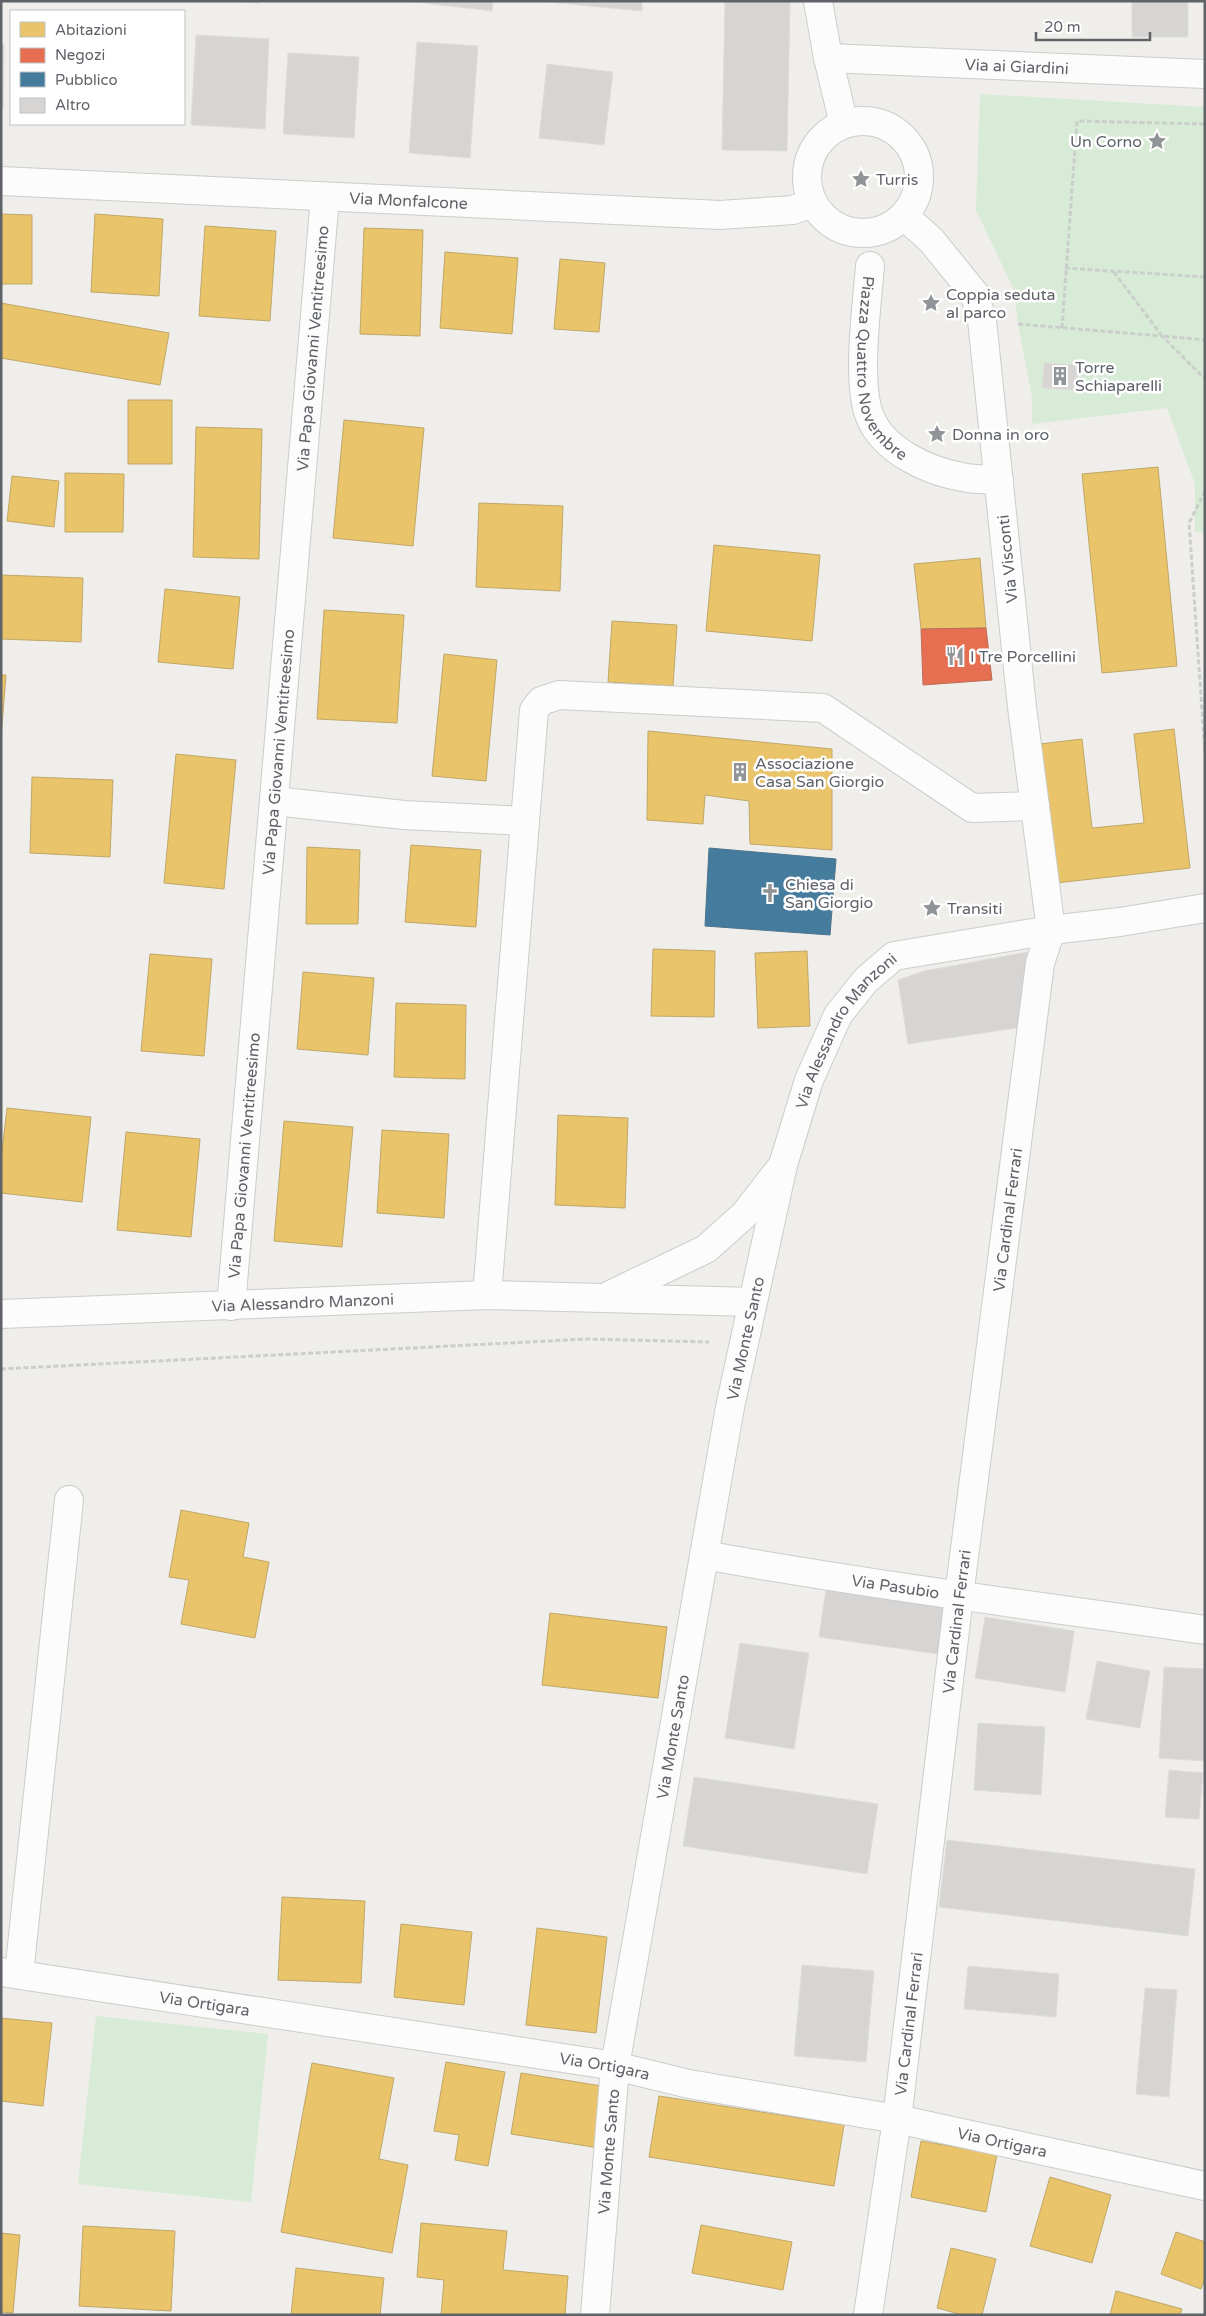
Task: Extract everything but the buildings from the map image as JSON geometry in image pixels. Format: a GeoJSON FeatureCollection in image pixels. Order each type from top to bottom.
{"type":"FeatureCollection","features":[{"type":"Feature","properties":{"kind":"street"},"geometry":{"type":"LineString","coordinates":[[818,1],[828,58],[844,124]]}},
{"type":"Feature","properties":{"kind":"street","name":"Via ai Giardini"},"geometry":{"type":"LineString","coordinates":[[828,58],[1205,74]]}},
{"type":"Feature","properties":{"kind":"street"},"geometry":{"type":"LineString","coordinates":[[863,121],[881,124],[898,133],[910,147],[918,164],[919,182],[914,200],[904,216],[890,227],[873,233],[855,233],[838,228],[823,217],[812,203],[807,171],[811,156],[819,142],[830,131],[844,124],[863,121]]}},
{"type":"Feature","properties":{"kind":"street","name":"Via Monfalcone"},"geometry":{"type":"LineString","coordinates":[[1,182],[720,216],[794,210],[812,203]]}},
{"type":"Feature","properties":{"kind":"street","name":"Via Papa Giovanni Ventitreesimo"},"geometry":{"type":"LineString","coordinates":[[231,1306],[325,197]]}},
{"type":"Feature","properties":{"kind":"street","name":"Via Visconti"},"geometry":{"type":"LineString","coordinates":[[904,216],[931,240],[974,292],[982,320],[1022,707],[1051,930]]}},
{"type":"Feature","properties":{"kind":"street","name":"Piazza Quattro Novembre"},"geometry":{"type":"LineString","coordinates":[[870,266],[863,367],[864,394],[869,417],[883,440],[906,455],[939,471],[963,478],[999,480]]}},
{"type":"Feature","properties":{"kind":"street"},"geometry":{"type":"LineString","coordinates":[[487,1295],[534,710],[541,701],[559,695],[824,708],[972,808],[1035,806]]}},
{"type":"Feature","properties":{"kind":"street"},"geometry":{"type":"LineString","coordinates":[[274,802],[404,815],[524,821]]}},
{"type":"Feature","properties":{"kind":"street","name":"Via Alessandro Manzoni"},"geometry":{"type":"LineString","coordinates":[[606,1297],[706,1249],[744,1215],[783,1165],[809,1080],[838,1015],[873,974],[894,956],[1051,930],[1120,922],[1205,908]]}},
{"type":"Feature","properties":{"kind":"street","name":"Via Cardinal Ferrari"},"geometry":{"type":"LineString","coordinates":[[868,2315],[896,2118],[959,1596],[1040,963],[1051,930]]}},
{"type":"Feature","properties":{"kind":"street","name":"Via Monte Santo"},"geometry":{"type":"LineString","coordinates":[[595,2315],[615,2066],[730,1407],[783,1165]]}},
{"type":"Feature","properties":{"kind":"street","name":"Via Alessandro Manzoni"},"geometry":{"type":"LineString","coordinates":[[1,1314],[487,1295],[753,1302]]}},
{"type":"Feature","properties":{"kind":"street"},"geometry":{"type":"LineString","coordinates":[[10,1973],[69,1500]]}},
{"type":"Feature","properties":{"kind":"street","name":"Via Pasubio"},"geometry":{"type":"LineString","coordinates":[[704,1555],[775,1568],[959,1596],[1205,1630]]}},
{"type":"Feature","properties":{"kind":"street","name":"Via Ortigara"},"geometry":{"type":"LineString","coordinates":[[10,1973],[615,2066],[689,2084],[896,2118],[1205,2186]]}},
{"type":"Feature","properties":{"kind":"path"},"geometry":{"type":"LineString","coordinates":[[1062,328],[1077,121],[1205,124]]}},
{"type":"Feature","properties":{"kind":"path"},"geometry":{"type":"LineString","coordinates":[[1065,268],[1205,277]]}},
{"type":"Feature","properties":{"kind":"path"},"geometry":{"type":"LineString","coordinates":[[1113,271],[1162,336],[1205,379]]}},
{"type":"Feature","properties":{"kind":"path"},"geometry":{"type":"LineString","coordinates":[[1018,324],[1205,340]]}},
{"type":"Feature","properties":{"kind":"path"},"geometry":{"type":"LineString","coordinates":[[1205,492],[1188,523],[1205,753]]}},
{"type":"Feature","properties":{"kind":"path"},"geometry":{"type":"LineString","coordinates":[[1,1369],[587,1339],[745,1342]]}},
{"type":"Feature","properties":{"kind":"green space"},"geometry":{"type":"Polygon","coordinates":[[[980,94],[1205,107],[1205,533],[1195,532],[1195,484],[1167,408],[1032,424],[1032,397],[1018,324],[1014,290],[976,210],[980,94]]]}},
{"type":"Feature","properties":{"kind":"green space"},"geometry":{"type":"Polygon","coordinates":[[[96,2016],[268,2034],[251,2202],[78,2184],[96,2016]]]}},
{"type":"Feature","properties":{"kind":"place","name":"Un Corno"},"geometry":{"type":"Point","coordinates":[1157,141]}},
{"type":"Feature","properties":{"kind":"place","name":"Turris"},"geometry":{"type":"Point","coordinates":[861,179]}},
{"type":"Feature","properties":{"kind":"place","name":"Coppia seduta al parco"},"geometry":{"type":"Point","coordinates":[931,303]}},
{"type":"Feature","properties":{"kind":"place","name":"Torre Schiaparelli"},"geometry":{"type":"Point","coordinates":[1060,376]}},
{"type":"Feature","properties":{"kind":"place","name":"Donna in oro"},"geometry":{"type":"Point","coordinates":[937,434]}},
{"type":"Feature","properties":{"kind":"place","name":"I Tre Porcellini"},"geometry":{"type":"Point","coordinates":[955,656]}},
{"type":"Feature","properties":{"kind":"place","name":"Associazione Casa San Giorgio"},"geometry":{"type":"Point","coordinates":[740,772]}},
{"type":"Feature","properties":{"kind":"place","name":"Chiesa di San Giorgio"},"geometry":{"type":"Point","coordinates":[770,893]}},
{"type":"Feature","properties":{"kind":"place","name":"Transiti"},"geometry":{"type":"Point","coordinates":[932,908]}}]}
